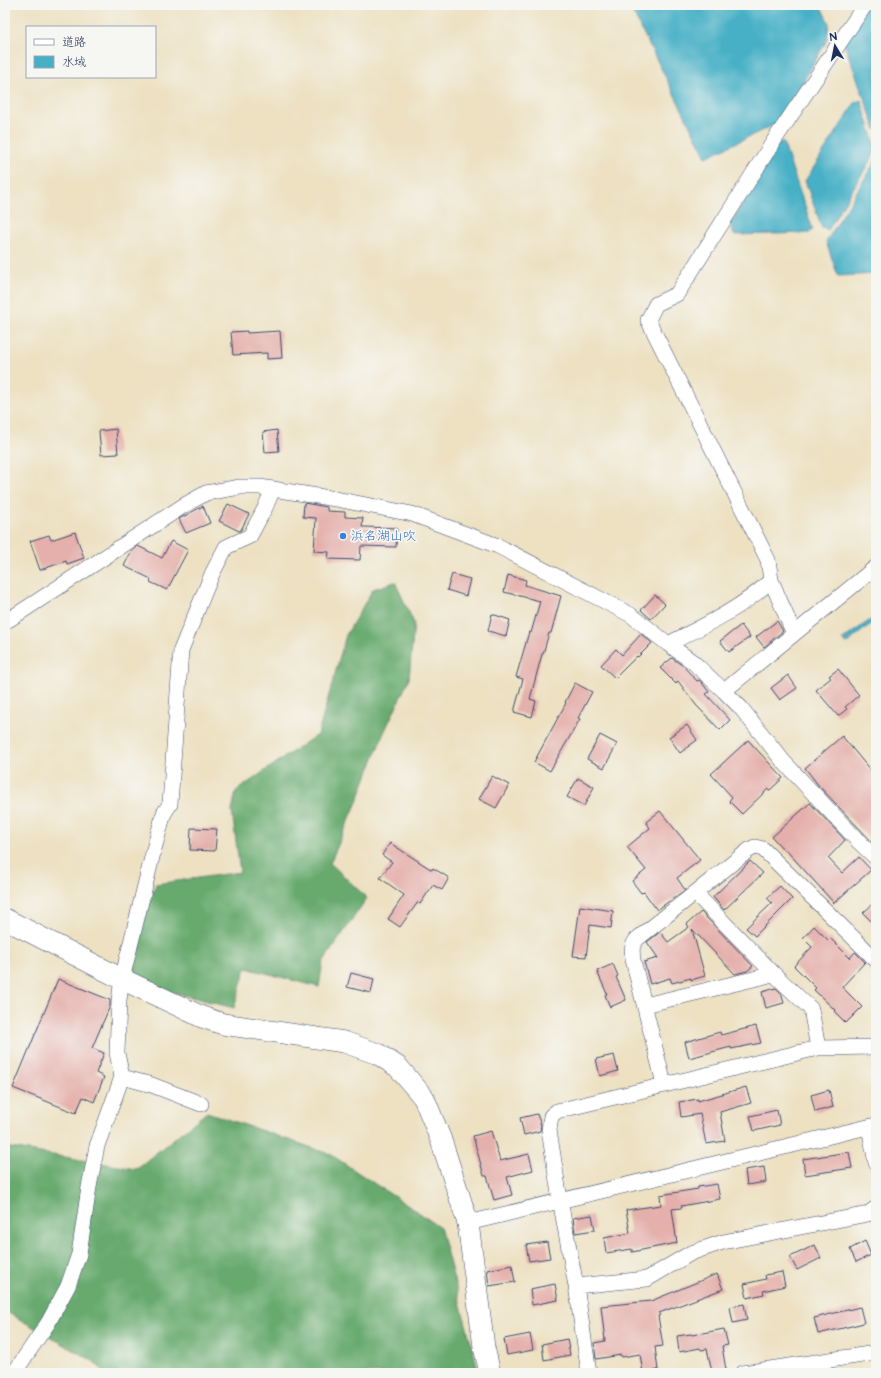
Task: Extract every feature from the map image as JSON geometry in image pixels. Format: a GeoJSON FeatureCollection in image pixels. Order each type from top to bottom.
{"type":"FeatureCollection","features":[{"type":"Feature","properties":{"kind":"street"},"geometry":{"type":"LineString","coordinates":[[794,634],[771,580],[768,560],[648,320],[656,304],[677,294],[777,136],[865,5]]}},
{"type":"Feature","properties":{"kind":"street"},"geometry":{"type":"LineString","coordinates":[[5,621],[23,611],[183,506],[206,493],[240,487],[260,487],[336,499],[412,514],[498,546],[631,615],[693,662],[724,691],[741,708],[783,761],[876,858]]}},
{"type":"Feature","properties":{"kind":"street"},"geometry":{"type":"LineString","coordinates":[[14,1373],[48,1323],[68,1286],[79,1254],[96,1146],[122,1077],[117,1053],[119,1000],[122,979],[154,849],[164,813],[170,804],[181,650],[212,574],[226,546],[250,536],[273,489]]}},
{"type":"Feature","properties":{"kind":"street"},"geometry":{"type":"LineString","coordinates":[[724,691],[876,568]]}},
{"type":"Feature","properties":{"kind":"street"},"geometry":{"type":"LineString","coordinates":[[668,644],[711,623],[762,590],[771,580]]}},
{"type":"Feature","properties":{"kind":"street"},"geometry":{"type":"LineString","coordinates":[[664,1084],[632,952],[633,944],[637,939],[749,850],[755,847],[763,849],[876,960]]}},
{"type":"Feature","properties":{"kind":"street"},"geometry":{"type":"LineString","coordinates":[[695,893],[774,974],[811,1009],[818,1048]]}},
{"type":"Feature","properties":{"kind":"street"},"geometry":{"type":"LineString","coordinates":[[5,919],[122,979],[202,1017],[223,1024],[344,1042],[378,1054],[398,1067],[424,1098],[441,1140],[468,1223],[484,1348],[490,1373]]}},
{"type":"Feature","properties":{"kind":"street"},"geometry":{"type":"LineString","coordinates":[[645,1005],[774,974]]}},
{"type":"Feature","properties":{"kind":"street"},"geometry":{"type":"LineString","coordinates":[[589,1373],[576,1286],[549,1130],[551,1116],[553,1113],[664,1084],[818,1048],[876,1047]]}},
{"type":"Feature","properties":{"kind":"street"},"geometry":{"type":"LineString","coordinates":[[122,1077],[152,1085],[201,1104]]}},
{"type":"Feature","properties":{"kind":"street"},"geometry":{"type":"LineString","coordinates":[[468,1223],[872,1126],[876,1163]]}},
{"type":"Feature","properties":{"kind":"street"},"geometry":{"type":"LineString","coordinates":[[576,1286],[646,1279],[691,1254],[723,1242],[868,1214],[876,1208]]}},
{"type":"Feature","properties":{"kind":"street"},"geometry":{"type":"LineString","coordinates":[[743,1373],[876,1353]]}},
{"type":"Feature","properties":{"kind":"green space"},"geometry":{"type":"Polygon","coordinates":[[[395,582],[414,623],[409,679],[382,737],[357,802],[330,863],[367,898],[323,962],[319,987],[246,968],[234,1008],[122,979],[156,884],[240,872],[232,811],[236,791],[318,734],[346,635],[373,589],[395,582]]]}},
{"type":"Feature","properties":{"kind":"green space"},"geometry":{"type":"Polygon","coordinates":[[[207,1112],[330,1154],[440,1227],[479,1373],[105,1373],[93,1361],[5,1311],[5,1147],[136,1169],[207,1112]]]}},
{"type":"Feature","properties":{"kind":"water"},"geometry":{"type":"Polygon","coordinates":[[[629,5],[820,5],[829,23],[827,40],[780,122],[706,157],[629,5]]]}},
{"type":"Feature","properties":{"kind":"water"},"geometry":{"type":"Polygon","coordinates":[[[866,5],[876,5],[876,130],[844,43],[866,5]]]}},
{"type":"Feature","properties":{"kind":"water"},"geometry":{"type":"Polygon","coordinates":[[[861,100],[876,151],[828,230],[822,228],[805,181],[855,103],[861,100]]]}},
{"type":"Feature","properties":{"kind":"water"},"geometry":{"type":"Polygon","coordinates":[[[779,142],[783,142],[813,230],[809,233],[734,235],[730,224],[779,142]]]}},
{"type":"Feature","properties":{"kind":"water"},"geometry":{"type":"Polygon","coordinates":[[[876,160],[876,274],[838,276],[826,242],[876,160]]]}},
{"type":"Feature","properties":{"kind":"water"},"geometry":{"type":"Polygon","coordinates":[[[876,616],[876,620],[846,644],[842,640],[876,616]]]}},
{"type":"Feature","properties":{"kind":"building"},"geometry":{"type":"Polygon","coordinates":[[[247,331],[247,333],[280,331],[282,358],[267,359],[267,353],[233,355],[231,332],[247,331]]]}},
{"type":"Feature","properties":{"kind":"building"},"geometry":{"type":"Polygon","coordinates":[[[116,429],[118,454],[101,455],[99,431],[116,429]]]}},
{"type":"Feature","properties":{"kind":"building"},"geometry":{"type":"Polygon","coordinates":[[[277,430],[279,451],[265,452],[263,432],[277,430]]]}},
{"type":"Feature","properties":{"kind":"building"},"geometry":{"type":"Polygon","coordinates":[[[304,503],[327,507],[327,511],[345,512],[345,517],[363,518],[362,527],[397,528],[396,547],[361,546],[360,560],[328,559],[329,552],[314,551],[316,518],[303,517],[304,503]]]}},
{"type":"Feature","properties":{"kind":"building"},"geometry":{"type":"Polygon","coordinates":[[[228,504],[249,514],[241,530],[239,531],[219,521],[228,504]]]}},
{"type":"Feature","properties":{"kind":"building"},"geometry":{"type":"Polygon","coordinates":[[[203,506],[210,523],[186,533],[179,519],[203,506]]]}},
{"type":"Feature","properties":{"kind":"building"},"geometry":{"type":"Polygon","coordinates":[[[75,532],[84,558],[67,564],[66,561],[40,570],[30,541],[49,535],[51,540],[75,532]]]}},
{"type":"Feature","properties":{"kind":"building"},"geometry":{"type":"Polygon","coordinates":[[[171,541],[188,550],[167,590],[150,582],[151,579],[124,566],[132,550],[138,546],[162,558],[171,541]]]}},
{"type":"Feature","properties":{"kind":"building"},"geometry":{"type":"Polygon","coordinates":[[[452,574],[470,579],[466,596],[447,590],[452,574]]]}},
{"type":"Feature","properties":{"kind":"building"},"geometry":{"type":"Polygon","coordinates":[[[508,575],[526,580],[525,585],[561,596],[551,633],[549,633],[542,654],[530,699],[536,701],[532,717],[514,712],[523,679],[516,677],[540,601],[504,592],[508,575]]]}},
{"type":"Feature","properties":{"kind":"building"},"geometry":{"type":"Polygon","coordinates":[[[655,595],[665,604],[651,619],[641,610],[655,595]]]}},
{"type":"Feature","properties":{"kind":"building"},"geometry":{"type":"Polygon","coordinates":[[[492,614],[510,620],[506,636],[488,631],[492,614]]]}},
{"type":"Feature","properties":{"kind":"building"},"geometry":{"type":"Polygon","coordinates":[[[777,621],[783,631],[764,647],[756,637],[777,621]]]}},
{"type":"Feature","properties":{"kind":"building"},"geometry":{"type":"Polygon","coordinates":[[[741,625],[750,637],[729,652],[720,641],[741,625]]]}},
{"type":"Feature","properties":{"kind":"building"},"geometry":{"type":"Polygon","coordinates":[[[641,634],[652,643],[615,678],[601,665],[616,649],[622,655],[641,634]]]}},
{"type":"Feature","properties":{"kind":"building"},"geometry":{"type":"Polygon","coordinates":[[[672,658],[683,666],[697,681],[699,680],[702,683],[709,692],[706,694],[730,720],[720,730],[696,705],[678,681],[676,684],[660,668],[672,658]]]}},
{"type":"Feature","properties":{"kind":"building"},"geometry":{"type":"Polygon","coordinates":[[[838,669],[859,695],[845,707],[847,709],[838,716],[816,690],[831,678],[829,676],[838,669]]]}},
{"type":"Feature","properties":{"kind":"building"},"geometry":{"type":"Polygon","coordinates":[[[788,675],[797,688],[780,700],[771,688],[788,675]]]}},
{"type":"Feature","properties":{"kind":"building"},"geometry":{"type":"Polygon","coordinates":[[[575,683],[592,692],[578,718],[580,719],[550,771],[534,762],[566,703],[565,702],[575,683]]]}},
{"type":"Feature","properties":{"kind":"building"},"geometry":{"type":"Polygon","coordinates":[[[687,725],[697,740],[680,753],[669,737],[687,725]]]}},
{"type":"Feature","properties":{"kind":"building"},"geometry":{"type":"Polygon","coordinates":[[[600,735],[617,744],[604,768],[587,759],[600,735]]]}},
{"type":"Feature","properties":{"kind":"building"},"geometry":{"type":"Polygon","coordinates":[[[842,736],[876,777],[876,846],[819,786],[805,768],[842,736]]]}},
{"type":"Feature","properties":{"kind":"building"},"geometry":{"type":"Polygon","coordinates":[[[748,740],[783,778],[770,790],[768,789],[742,814],[729,801],[732,797],[711,774],[748,740]]]}},
{"type":"Feature","properties":{"kind":"building"},"geometry":{"type":"Polygon","coordinates":[[[492,776],[509,785],[496,808],[479,799],[492,776]]]}},
{"type":"Feature","properties":{"kind":"building"},"geometry":{"type":"Polygon","coordinates":[[[578,778],[594,787],[584,806],[567,797],[578,778]]]}},
{"type":"Feature","properties":{"kind":"building"},"geometry":{"type":"Polygon","coordinates":[[[810,803],[845,840],[828,858],[842,873],[859,857],[871,870],[834,903],[786,850],[785,851],[772,837],[810,803]]]}},
{"type":"Feature","properties":{"kind":"building"},"geometry":{"type":"Polygon","coordinates":[[[660,811],[700,860],[677,878],[685,890],[657,910],[644,892],[641,893],[632,881],[646,870],[627,847],[650,828],[646,822],[660,811]]]}},
{"type":"Feature","properties":{"kind":"building"},"geometry":{"type":"Polygon","coordinates":[[[191,828],[217,829],[215,851],[190,850],[191,828]]]}},
{"type":"Feature","properties":{"kind":"building"},"geometry":{"type":"Polygon","coordinates":[[[390,843],[432,870],[433,868],[449,878],[442,890],[433,885],[420,904],[418,902],[400,927],[388,919],[404,895],[380,878],[392,862],[382,855],[390,843]]]}},
{"type":"Feature","properties":{"kind":"building"},"geometry":{"type":"Polygon","coordinates":[[[750,861],[763,873],[724,910],[713,897],[750,861]]]}},
{"type":"Feature","properties":{"kind":"building"},"geometry":{"type":"Polygon","coordinates":[[[780,886],[792,899],[755,936],[746,928],[772,903],[767,898],[780,886]]]}},
{"type":"Feature","properties":{"kind":"building"},"geometry":{"type":"Polygon","coordinates":[[[876,901],[876,926],[863,913],[876,901]]]}},
{"type":"Feature","properties":{"kind":"building"},"geometry":{"type":"Polygon","coordinates":[[[580,906],[613,911],[611,928],[590,925],[586,957],[573,956],[580,906]]]}},
{"type":"Feature","properties":{"kind":"building"},"geometry":{"type":"Polygon","coordinates":[[[701,912],[753,966],[747,971],[735,974],[692,929],[705,976],[672,983],[670,978],[650,984],[644,962],[658,958],[647,942],[660,932],[668,942],[689,927],[687,924],[701,912]]]}},
{"type":"Feature","properties":{"kind":"building"},"geometry":{"type":"Polygon","coordinates":[[[814,926],[828,940],[830,938],[850,958],[855,952],[865,962],[842,987],[862,1007],[846,1023],[814,990],[816,988],[794,966],[812,947],[803,938],[814,926]]]}},
{"type":"Feature","properties":{"kind":"building"},"geometry":{"type":"Polygon","coordinates":[[[613,964],[618,976],[616,977],[626,1000],[610,1007],[605,995],[607,994],[597,971],[613,964]]]}},
{"type":"Feature","properties":{"kind":"building"},"geometry":{"type":"Polygon","coordinates":[[[351,973],[374,979],[371,993],[347,987],[351,973]]]}},
{"type":"Feature","properties":{"kind":"building"},"geometry":{"type":"Polygon","coordinates":[[[58,979],[110,1000],[110,1006],[92,1048],[104,1053],[96,1073],[104,1077],[94,1102],[83,1097],[76,1113],[13,1088],[58,979]]]}},
{"type":"Feature","properties":{"kind":"building"},"geometry":{"type":"Polygon","coordinates":[[[776,988],[781,993],[784,1003],[766,1008],[762,992],[776,988]]]}},
{"type":"Feature","properties":{"kind":"building"},"geometry":{"type":"Polygon","coordinates":[[[756,1026],[761,1043],[731,1049],[731,1047],[689,1058],[685,1042],[720,1032],[721,1035],[756,1026]]]}},
{"type":"Feature","properties":{"kind":"building"},"geometry":{"type":"Polygon","coordinates":[[[614,1055],[618,1071],[600,1076],[596,1059],[614,1055]]]}},
{"type":"Feature","properties":{"kind":"building"},"geometry":{"type":"Polygon","coordinates":[[[746,1087],[751,1103],[720,1112],[725,1141],[706,1144],[700,1114],[681,1117],[679,1102],[698,1099],[698,1101],[746,1087]]]}},
{"type":"Feature","properties":{"kind":"building"},"geometry":{"type":"Polygon","coordinates":[[[829,1090],[833,1107],[815,1112],[811,1095],[829,1090]]]}},
{"type":"Feature","properties":{"kind":"building"},"geometry":{"type":"Polygon","coordinates":[[[777,1110],[780,1125],[754,1131],[750,1116],[777,1110]]]}},
{"type":"Feature","properties":{"kind":"building"},"geometry":{"type":"Polygon","coordinates":[[[537,1114],[541,1125],[540,1131],[524,1135],[520,1118],[537,1114]]]}},
{"type":"Feature","properties":{"kind":"building"},"geometry":{"type":"Polygon","coordinates":[[[491,1131],[500,1161],[529,1154],[533,1170],[507,1177],[512,1195],[494,1200],[487,1176],[484,1176],[473,1136],[491,1131]]]}},
{"type":"Feature","properties":{"kind":"building"},"geometry":{"type":"Polygon","coordinates":[[[849,1152],[852,1168],[805,1175],[803,1159],[849,1152]]]}},
{"type":"Feature","properties":{"kind":"building"},"geometry":{"type":"Polygon","coordinates":[[[764,1167],[766,1182],[747,1185],[745,1170],[764,1167]]]}},
{"type":"Feature","properties":{"kind":"building"},"geometry":{"type":"Polygon","coordinates":[[[717,1184],[720,1199],[672,1209],[677,1243],[632,1252],[632,1249],[606,1253],[604,1238],[630,1233],[626,1210],[661,1205],[660,1195],[698,1189],[698,1187],[717,1184]]]}},
{"type":"Feature","properties":{"kind":"building"},"geometry":{"type":"Polygon","coordinates":[[[592,1215],[595,1230],[575,1233],[573,1218],[592,1215]]]}},
{"type":"Feature","properties":{"kind":"building"},"geometry":{"type":"Polygon","coordinates":[[[865,1241],[871,1255],[856,1262],[850,1249],[865,1241]]]}},
{"type":"Feature","properties":{"kind":"building"},"geometry":{"type":"Polygon","coordinates":[[[547,1242],[550,1258],[529,1261],[526,1245],[547,1242]]]}},
{"type":"Feature","properties":{"kind":"building"},"geometry":{"type":"Polygon","coordinates":[[[815,1245],[821,1258],[797,1270],[790,1257],[815,1245]]]}},
{"type":"Feature","properties":{"kind":"building"},"geometry":{"type":"Polygon","coordinates":[[[512,1265],[515,1282],[489,1286],[487,1270],[512,1265]]]}},
{"type":"Feature","properties":{"kind":"building"},"geometry":{"type":"Polygon","coordinates":[[[782,1272],[785,1286],[763,1291],[764,1294],[747,1298],[744,1284],[766,1279],[765,1275],[782,1272]]]}},
{"type":"Feature","properties":{"kind":"building"},"geometry":{"type":"Polygon","coordinates":[[[717,1274],[723,1289],[659,1313],[660,1315],[658,1316],[663,1346],[655,1347],[658,1370],[643,1373],[640,1354],[596,1359],[594,1343],[605,1341],[601,1306],[651,1301],[717,1274]]]}},
{"type":"Feature","properties":{"kind":"building"},"geometry":{"type":"Polygon","coordinates":[[[555,1284],[558,1300],[532,1305],[530,1289],[555,1284]]]}},
{"type":"Feature","properties":{"kind":"building"},"geometry":{"type":"Polygon","coordinates":[[[744,1304],[747,1320],[733,1323],[730,1307],[744,1304]]]}},
{"type":"Feature","properties":{"kind":"building"},"geometry":{"type":"Polygon","coordinates":[[[860,1307],[864,1323],[818,1334],[814,1318],[860,1307]]]}},
{"type":"Feature","properties":{"kind":"building"},"geometry":{"type":"Polygon","coordinates":[[[724,1329],[728,1345],[722,1346],[726,1370],[712,1372],[707,1349],[701,1350],[700,1348],[679,1352],[677,1336],[692,1335],[724,1329]]]}},
{"type":"Feature","properties":{"kind":"building"},"geometry":{"type":"Polygon","coordinates":[[[530,1334],[533,1350],[507,1355],[504,1339],[530,1334]]]}},
{"type":"Feature","properties":{"kind":"building"},"geometry":{"type":"Polygon","coordinates":[[[567,1339],[570,1355],[544,1360],[542,1344],[567,1339]]]}},
{"type":"Feature","properties":{"kind":"place","name":"浜名湖山吹"},"geometry":{"type":"Point","coordinates":[343,536]}}]}
